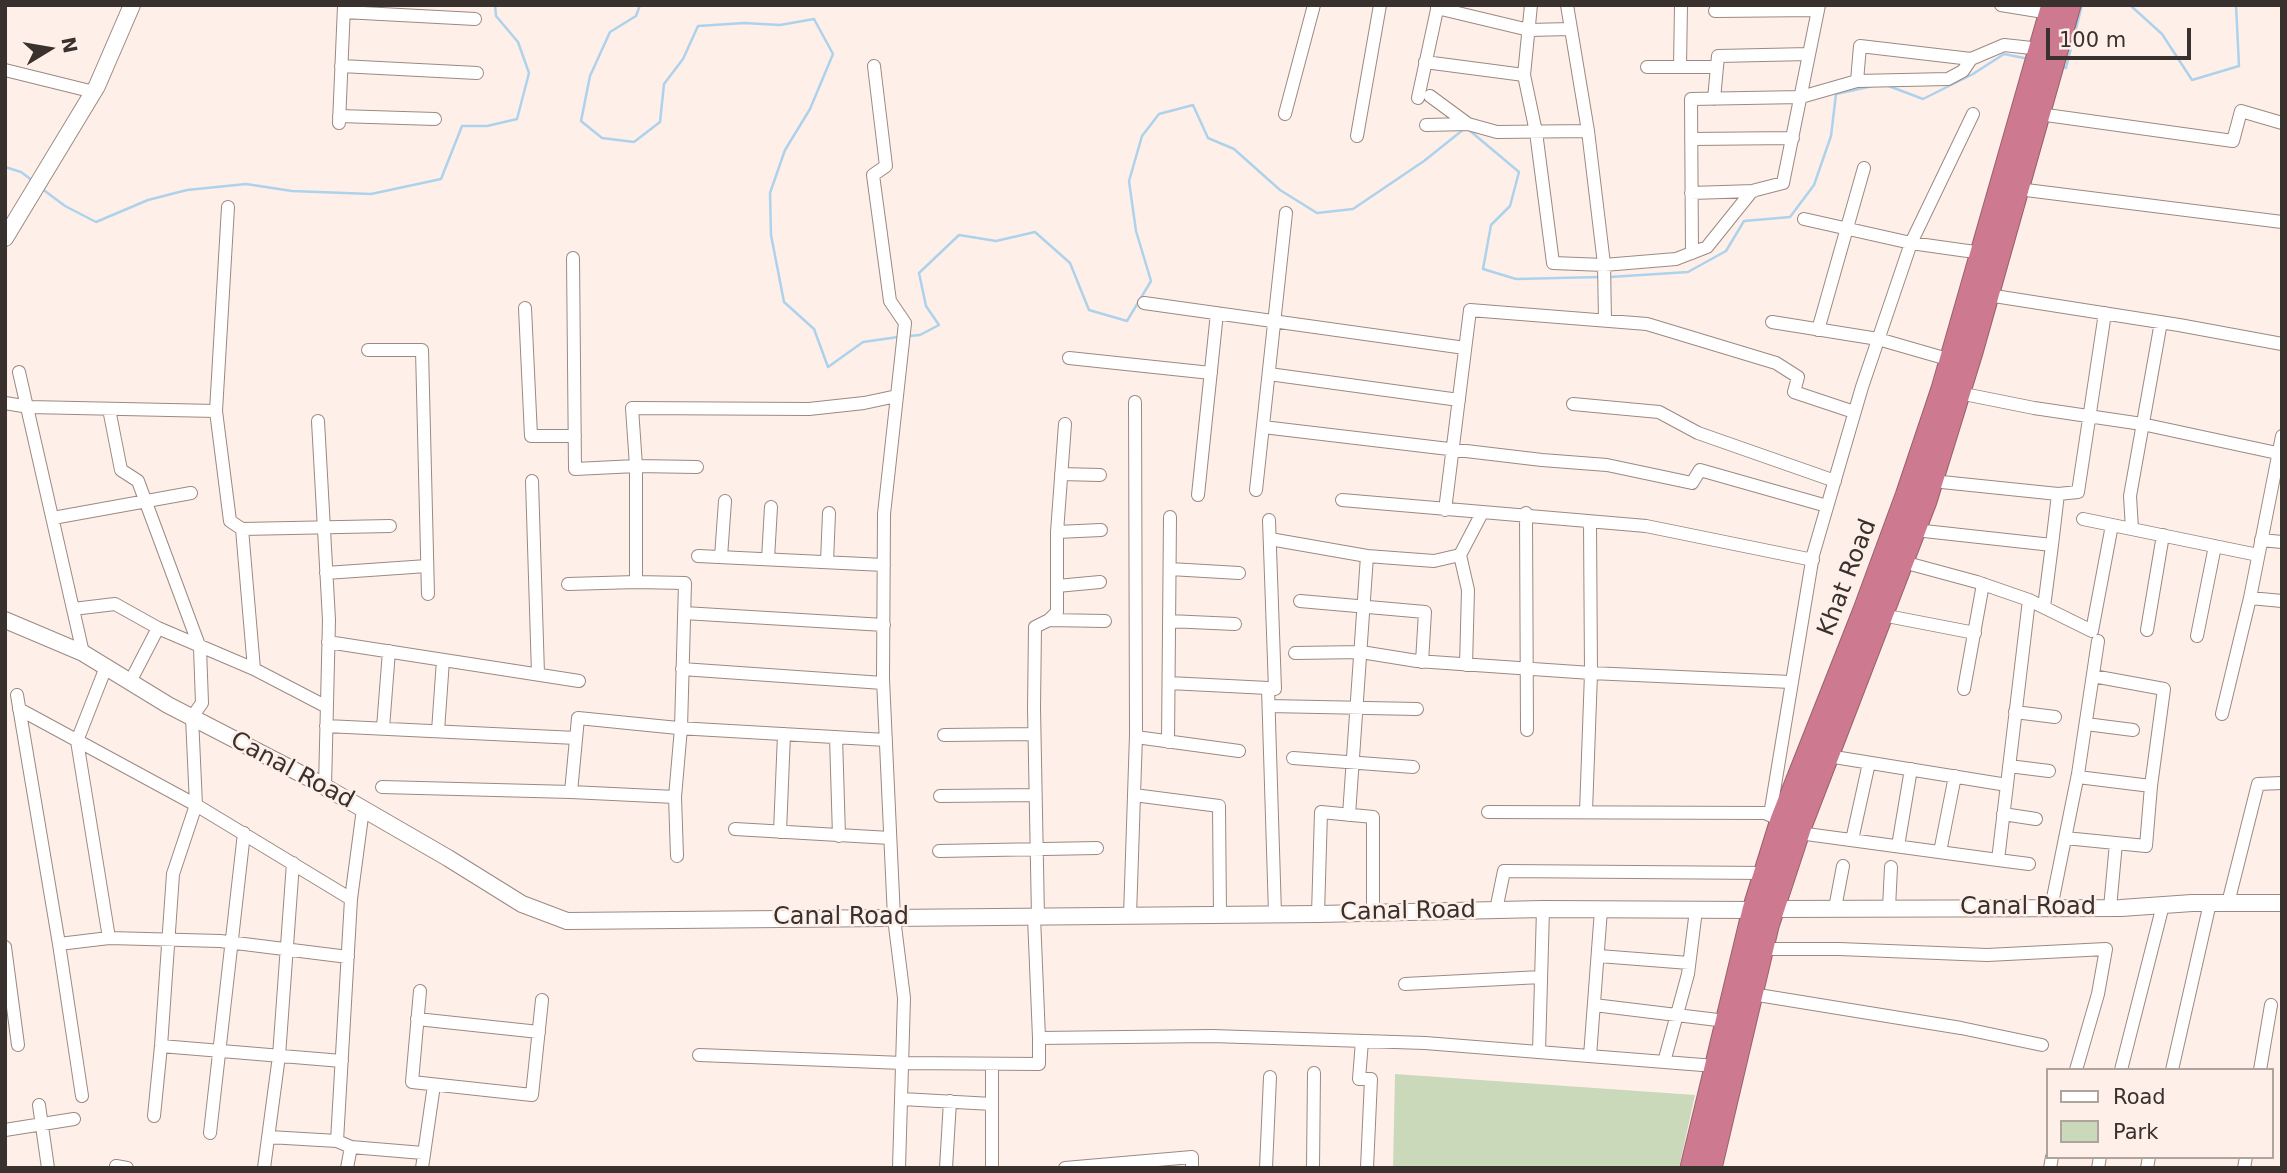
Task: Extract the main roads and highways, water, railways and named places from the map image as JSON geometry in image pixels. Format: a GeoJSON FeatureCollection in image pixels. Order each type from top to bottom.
{"type":"FeatureCollection","features":[{"type":"Feature","properties":{"kind":"highway","name":"Khat Road"},"geometry":{"type":"LineString","coordinates":[[1711,1168],[1763,949],[1765,873],[1775,817],[1894,559],[1951,391],[1989,295],[1987,257],[2018,189],[2050,25],[2070,5]]}},
{"type":"Feature","properties":{"kind":"highway","name":"Khat Road"},"geometry":{"type":"LineString","coordinates":[[1691,1168],[1726,1021],[1763,909],[1799,833],[1882,615],[1894,559],[1915,530],[1932,481],[1951,391],[1951,360],[2036,105],[2050,25]]}},
{"type":"Feature","properties":{"kind":"waterway"},"geometry":{"type":"LineString","coordinates":[[41,188],[65,206],[96,222],[148,200],[187,190],[246,184],[292,191],[371,194],[441,179],[462,126],[487,126],[517,119],[529,73],[518,42],[496,16],[495,5]]}},
{"type":"Feature","properties":{"kind":"waterway"},"geometry":{"type":"LineString","coordinates":[[640,5],[636,16],[610,32],[590,76],[581,121],[602,138],[634,142],[660,122],[664,84],[683,59],[698,26],[744,23],[780,25],[814,19],[833,54],[810,109],[785,150],[770,193],[771,235],[784,302],[814,329],[828,367],[863,342],[898,337]]}},
{"type":"Feature","properties":{"kind":"waterway"},"geometry":{"type":"LineString","coordinates":[[2063,67],[2066,68],[2082,5]]}},
{"type":"Feature","properties":{"kind":"waterway"},"geometry":{"type":"LineString","coordinates":[[2130,5],[2162,34],[2192,80],[2239,66],[2236,5]]}},
{"type":"Feature","properties":{"kind":"waterway"},"geometry":{"type":"LineString","coordinates":[[1886,85],[1923,99],[1973,74],[2004,54],[2029,59]]}},
{"type":"Feature","properties":{"kind":"waterway"},"geometry":{"type":"LineString","coordinates":[[1610,277],[1688,272],[1726,251],[1744,221],[1790,217],[1814,185],[1831,136],[1836,94],[1873,86]]}},
{"type":"Feature","properties":{"kind":"waterway"},"geometry":{"type":"LineString","coordinates":[[909,336],[920,335],[939,325],[926,306],[919,273],[959,235],[996,241],[1035,232],[1070,263],[1089,310],[1127,321],[1151,281],[1136,231],[1129,181],[1142,136],[1159,114],[1193,105],[1208,138],[1234,149],[1280,190],[1317,213],[1353,209],[1424,161],[1464,129]]}},
{"type":"Feature","properties":{"kind":"waterway"},"geometry":{"type":"LineString","coordinates":[[1469,130],[1519,172],[1510,206],[1491,225],[1483,269],[1516,279],[1600,277]]}},
{"type":"Feature","properties":{"kind":"waterway"},"geometry":{"type":"LineString","coordinates":[[5,167],[21,172],[33,181]]}}]}
